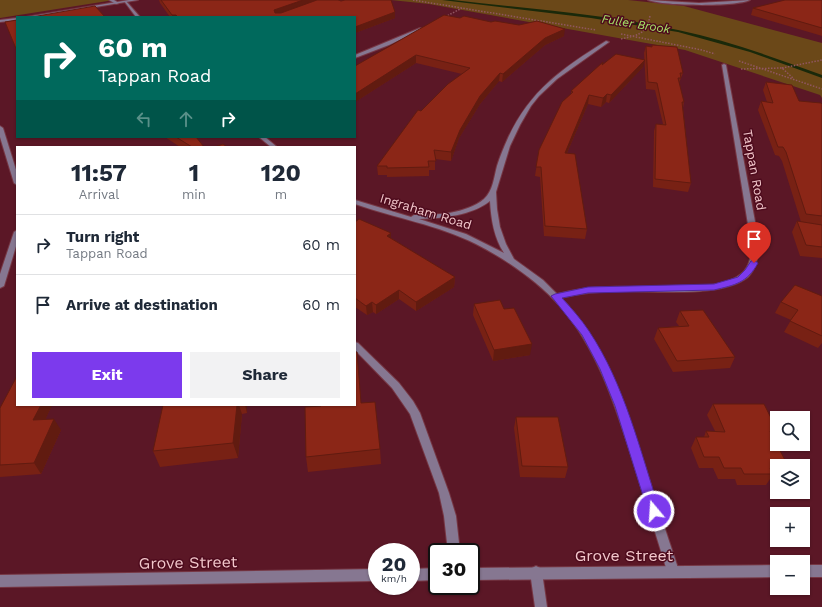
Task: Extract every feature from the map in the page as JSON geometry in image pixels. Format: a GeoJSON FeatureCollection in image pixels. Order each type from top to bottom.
{"type":"FeatureCollection","features":[{"type":"Feature","properties":{"kind":"street"},"geometry":{"type":"LineString","coordinates":[[111,0],[117,3]]}},
{"type":"Feature","properties":{"kind":"street"},"geometry":{"type":"LineString","coordinates":[[34,16],[136,0]]}},
{"type":"Feature","properties":{"kind":"street"},"geometry":{"type":"LineString","coordinates":[[650,0],[706,4],[748,0]]}},
{"type":"Feature","properties":{"kind":"street"},"geometry":{"type":"LineString","coordinates":[[126,2],[137,16]]}},
{"type":"Feature","properties":{"kind":"street"},"geometry":{"type":"LineString","coordinates":[[0,21],[16,19]]}},
{"type":"Feature","properties":{"kind":"street"},"geometry":{"type":"LineString","coordinates":[[356,57],[397,40],[439,20]]}},
{"type":"Feature","properties":{"kind":"street"},"geometry":{"type":"LineString","coordinates":[[400,216],[428,217],[454,213],[477,206],[488,199],[493,190],[510,138],[529,106],[552,81],[607,42]]}},
{"type":"Feature","properties":{"kind":"street","name":"Tappan Road"},"geometry":{"type":"LineString","coordinates":[[555,296],[588,290],[714,287],[729,284],[741,279],[749,272],[754,263],[755,243],[724,66]]}},
{"type":"Feature","properties":{"kind":"street"},"geometry":{"type":"LineString","coordinates":[[0,128],[16,179]]}},
{"type":"Feature","properties":{"kind":"street"},"geometry":{"type":"LineString","coordinates":[[263,138],[273,146]]}},
{"type":"Feature","properties":{"kind":"street"},"geometry":{"type":"LineString","coordinates":[[493,190],[494,214],[504,249],[521,267]]}},
{"type":"Feature","properties":{"kind":"street","name":"Ingraham Road"},"geometry":{"type":"LineString","coordinates":[[356,202],[454,231],[500,254],[521,267],[555,296],[575,319],[586,334],[613,387],[673,571]]}},
{"type":"Feature","properties":{"kind":"street"},"geometry":{"type":"LineString","coordinates":[[0,286],[16,235]]}},
{"type":"Feature","properties":{"kind":"street"},"geometry":{"type":"LineString","coordinates":[[356,347],[401,392],[415,413],[444,493],[450,516],[453,543]]}},
{"type":"Feature","properties":{"kind":"street","name":"Grove Street"},"geometry":{"type":"LineString","coordinates":[[480,574],[770,571]]}},
{"type":"Feature","properties":{"kind":"street"},"geometry":{"type":"LineString","coordinates":[[810,571],[822,571]]}},
{"type":"Feature","properties":{"kind":"street"},"geometry":{"type":"LineString","coordinates":[[536,572],[541,607]]}},
{"type":"Feature","properties":{"kind":"street","name":"Grove Street"},"geometry":{"type":"LineString","coordinates":[[0,581],[368,575]]}},
{"type":"Feature","properties":{"kind":"path"},"geometry":{"type":"LineString","coordinates":[[439,20],[462,8]]}},
{"type":"Feature","properties":{"kind":"path"},"geometry":{"type":"LineString","coordinates":[[607,42],[643,33],[647,30],[648,22]]}},
{"type":"Feature","properties":{"kind":"path"},"geometry":{"type":"LineString","coordinates":[[724,66],[756,71],[762,68],[782,68],[822,60]]}},
{"type":"Feature","properties":{"kind":"path"},"geometry":{"type":"LineString","coordinates":[[782,68],[795,80]]}},
{"type":"Feature","properties":{"kind":"shaded area"},"geometry":{"type":"Polygon","coordinates":[[[0,0],[114,0],[0,18],[0,0]]]}},
{"type":"Feature","properties":{"kind":"shaded area"},"geometry":{"type":"Polygon","coordinates":[[[391,0],[628,0],[684,6],[822,43],[822,98],[820,95],[685,50],[429,4],[391,0]]]}},
{"type":"Feature","properties":{"kind":"building"},"geometry":{"type":"Polygon","coordinates":[[[161,0],[303,0],[274,10],[275,13],[281,13],[317,0],[391,0],[395,12],[356,27],[356,16],[172,15],[161,0]]]}},
{"type":"Feature","properties":{"kind":"building"},"geometry":{"type":"Polygon","coordinates":[[[785,0],[822,0],[822,28],[753,8],[785,0]]]}},
{"type":"Feature","properties":{"kind":"building"},"geometry":{"type":"Polygon","coordinates":[[[95,6],[104,16],[38,16],[95,6]]]}},
{"type":"Feature","properties":{"kind":"building"},"geometry":{"type":"Polygon","coordinates":[[[444,15],[460,18],[464,16],[491,22],[495,21],[519,25],[537,21],[565,29],[545,38],[503,74],[500,73],[480,96],[460,130],[451,152],[434,150],[436,161],[428,161],[429,167],[387,168],[387,166],[377,166],[418,110],[421,111],[448,84],[470,68],[416,55],[356,93],[356,65],[444,15]]]}},
{"type":"Feature","properties":{"kind":"building"},"geometry":{"type":"Polygon","coordinates":[[[16,20],[16,49],[5,22],[16,20]]]}},
{"type":"Feature","properties":{"kind":"building"},"geometry":{"type":"Polygon","coordinates":[[[652,45],[677,47],[683,73],[680,73],[681,78],[678,78],[684,102],[682,102],[691,183],[655,179],[656,124],[666,125],[657,83],[648,82],[646,46],[652,47],[652,45]]]}},
{"type":"Feature","properties":{"kind":"building"},"geometry":{"type":"Polygon","coordinates":[[[616,54],[645,60],[611,95],[607,94],[603,98],[589,95],[565,153],[575,154],[587,229],[545,226],[541,167],[536,167],[539,150],[562,102],[573,92],[571,91],[603,62],[602,65],[616,54]]]}},
{"type":"Feature","properties":{"kind":"building"},"geometry":{"type":"Polygon","coordinates":[[[766,82],[792,85],[799,101],[822,104],[822,216],[806,214],[786,152],[783,147],[778,147],[761,101],[773,103],[766,82]]]}},
{"type":"Feature","properties":{"kind":"building"},"geometry":{"type":"Polygon","coordinates":[[[178,138],[197,138],[203,146],[190,146],[178,138]]]}},
{"type":"Feature","properties":{"kind":"building"},"geometry":{"type":"Polygon","coordinates":[[[359,219],[391,233],[387,236],[455,277],[416,302],[399,290],[376,305],[372,302],[366,306],[356,299],[356,221],[359,219]]]}},
{"type":"Feature","properties":{"kind":"building"},"geometry":{"type":"Polygon","coordinates":[[[797,221],[822,225],[822,247],[806,245],[797,221]]]}},
{"type":"Feature","properties":{"kind":"building"},"geometry":{"type":"Polygon","coordinates":[[[795,285],[822,296],[822,336],[790,321],[798,310],[781,302],[795,285]]]}},
{"type":"Feature","properties":{"kind":"building"},"geometry":{"type":"Polygon","coordinates":[[[500,300],[504,309],[514,308],[532,344],[494,350],[474,304],[500,300]]]}},
{"type":"Feature","properties":{"kind":"building"},"geometry":{"type":"Polygon","coordinates":[[[703,310],[735,357],[677,361],[658,328],[689,326],[680,311],[703,310]]]}},
{"type":"Feature","properties":{"kind":"building"},"geometry":{"type":"Polygon","coordinates":[[[357,352],[361,403],[375,402],[380,449],[306,457],[305,407],[356,406],[357,352]]]}},
{"type":"Feature","properties":{"kind":"building"},"geometry":{"type":"Polygon","coordinates":[[[16,378],[16,406],[40,406],[33,420],[54,419],[34,463],[0,465],[0,408],[16,378]]]}},
{"type":"Feature","properties":{"kind":"building"},"geometry":{"type":"Polygon","coordinates":[[[713,404],[764,404],[770,416],[770,451],[780,451],[784,459],[770,459],[770,474],[744,474],[741,468],[724,468],[719,457],[704,457],[696,437],[709,437],[706,431],[725,432],[713,404]]]}},
{"type":"Feature","properties":{"kind":"building"},"geometry":{"type":"Polygon","coordinates":[[[163,406],[237,406],[233,443],[153,451],[163,406]]]}},
{"type":"Feature","properties":{"kind":"building"},"geometry":{"type":"Polygon","coordinates":[[[516,417],[558,417],[568,467],[522,466],[516,417]]]}},
{"type":"Feature","properties":{"kind":"waterway","name":"Fuller Brook"},"geometry":{"type":"LineString","coordinates":[[444,0],[649,25],[715,40],[751,51],[822,77]]}},
{"type":"Feature","properties":{"kind":"route"},"geometry":{"type":"LineString","coordinates":[[654,511],[620,406],[605,369],[586,334],[565,306],[555,296],[588,290],[714,287],[729,284],[741,279],[749,272],[754,263]]}}]}
